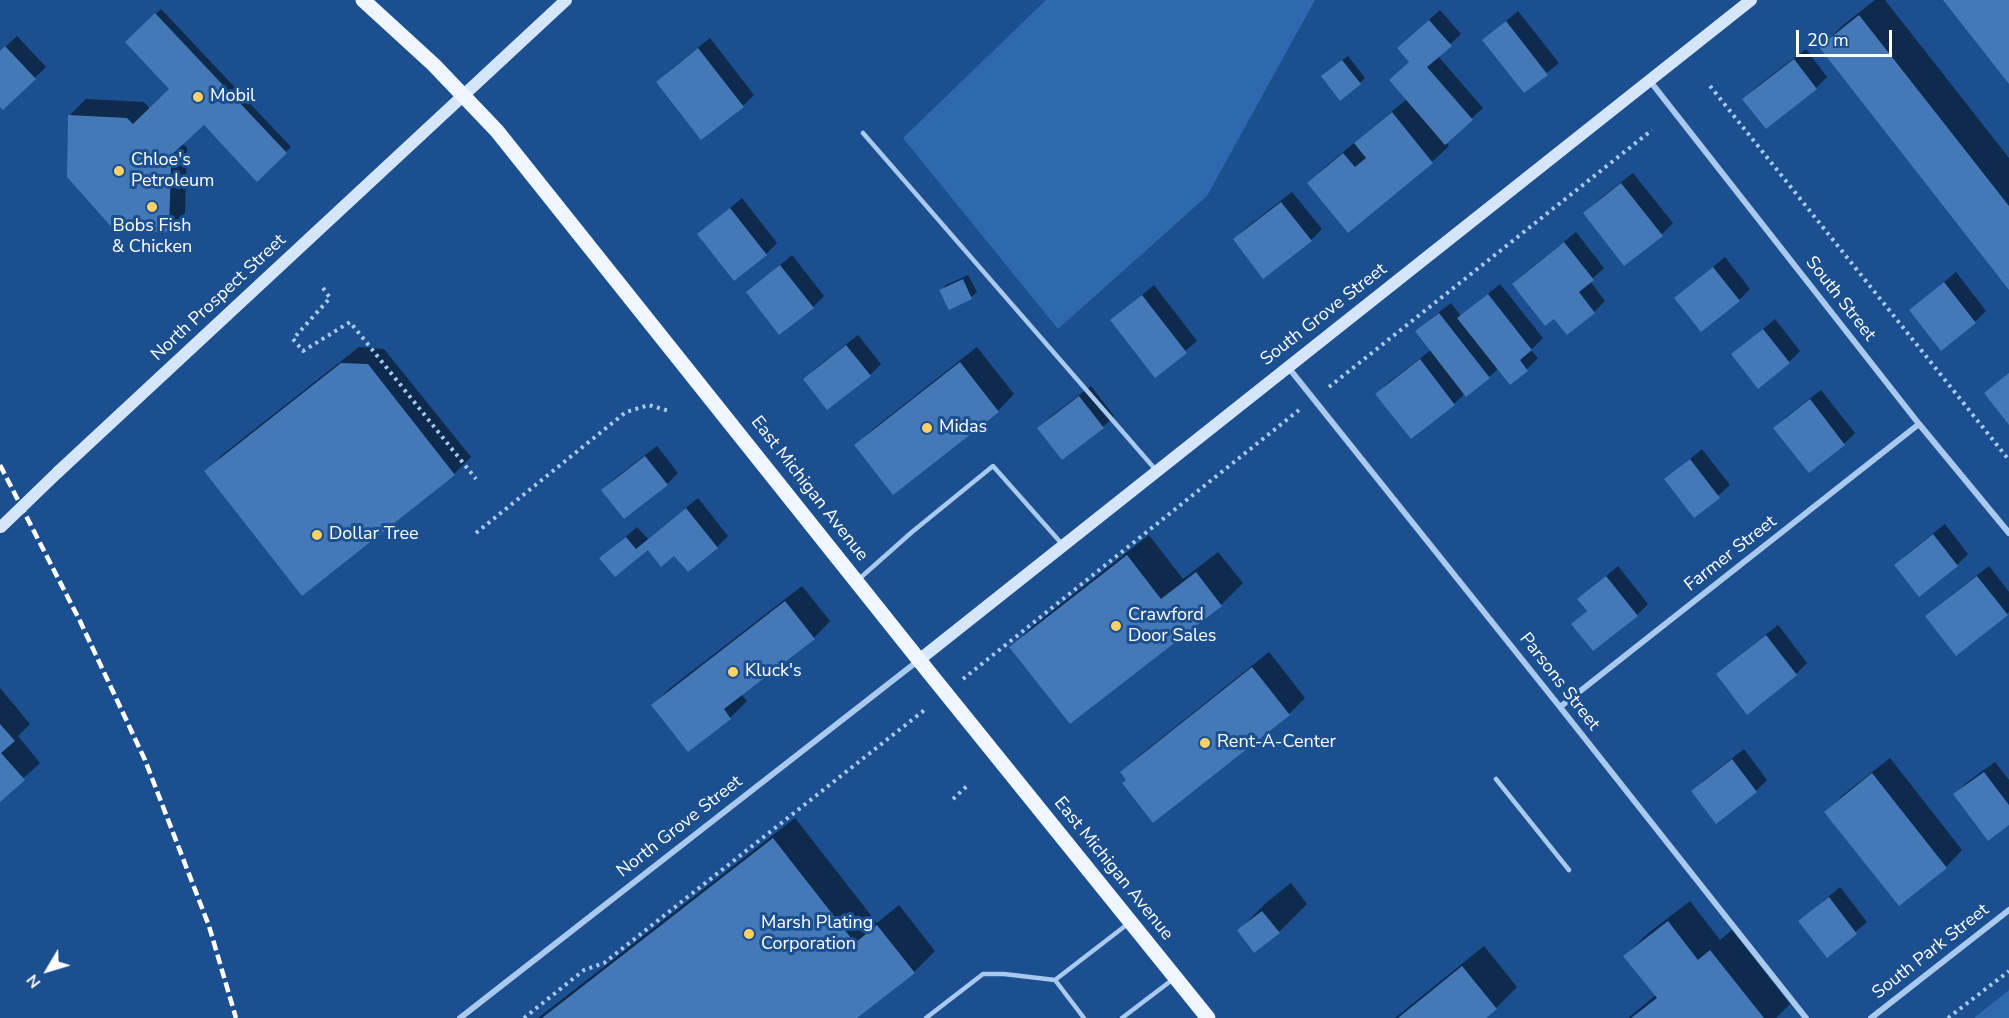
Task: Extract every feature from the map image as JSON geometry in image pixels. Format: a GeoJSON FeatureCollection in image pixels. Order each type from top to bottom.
{"type":"FeatureCollection","features":[{"type":"Feature","properties":{"kind":"main road","name":"East Michigan Avenue"},"geometry":{"type":"LineString","coordinates":[[363,0],[464,95],[505,140],[1208,1018]]}},
{"type":"Feature","properties":{"kind":"street","name":"North Prospect Street"},"geometry":{"type":"LineString","coordinates":[[1,527],[566,0]]}},
{"type":"Feature","properties":{"kind":"street","name":"South Grove Street"},"geometry":{"type":"LineString","coordinates":[[920,660],[1751,0]]}},
{"type":"Feature","properties":{"kind":"street","name":"South Street"},"geometry":{"type":"LineString","coordinates":[[1650,81],[1919,424],[2009,533]]}},
{"type":"Feature","properties":{"kind":"street","name":"Parsons Street"},"geometry":{"type":"LineString","coordinates":[[1288,367],[1806,1018]]}},
{"type":"Feature","properties":{"kind":"street","name":"Farmer Street"},"geometry":{"type":"LineString","coordinates":[[1560,707],[1919,424]]}},
{"type":"Feature","properties":{"kind":"street","name":"North Grove Street"},"geometry":{"type":"LineString","coordinates":[[460,1018],[920,660]]}},
{"type":"Feature","properties":{"kind":"street","name":"South Park Street"},"geometry":{"type":"LineString","coordinates":[[1872,1018],[2009,910]]}},
{"type":"Feature","properties":{"kind":"lane"},"geometry":{"type":"LineString","coordinates":[[863,133],[1157,471]]}},
{"type":"Feature","properties":{"kind":"lane"},"geometry":{"type":"LineString","coordinates":[[857,580],[993,466],[1064,546]]}},
{"type":"Feature","properties":{"kind":"lane"},"geometry":{"type":"LineString","coordinates":[[1496,779],[1569,870]]}},
{"type":"Feature","properties":{"kind":"lane"},"geometry":{"type":"LineString","coordinates":[[926,1018],[983,974],[1055,980],[1131,922]]}},
{"type":"Feature","properties":{"kind":"lane"},"geometry":{"type":"LineString","coordinates":[[1122,1018],[1175,977]]}},
{"type":"Feature","properties":{"kind":"lane"},"geometry":{"type":"LineString","coordinates":[[1055,980],[1084,1018]]}},
{"type":"Feature","properties":{"kind":"path"},"geometry":{"type":"LineString","coordinates":[[1710,86],[2009,460]]}},
{"type":"Feature","properties":{"kind":"path"},"geometry":{"type":"LineString","coordinates":[[1325,390],[1652,130]]}},
{"type":"Feature","properties":{"kind":"path"},"geometry":{"type":"LineString","coordinates":[[323,288],[330,298],[293,339],[303,351],[350,322],[476,479]]}},
{"type":"Feature","properties":{"kind":"path"},"geometry":{"type":"LineString","coordinates":[[476,532],[626,412],[649,405],[669,411]]}},
{"type":"Feature","properties":{"kind":"path"},"geometry":{"type":"LineString","coordinates":[[524,1018],[584,970],[603,963],[899,732],[1296,412]]}},
{"type":"Feature","properties":{"kind":"path"},"geometry":{"type":"LineString","coordinates":[[953,799],[967,786]]}},
{"type":"Feature","properties":{"kind":"path"},"geometry":{"type":"LineString","coordinates":[[1948,1018],[2009,971]]}},
{"type":"Feature","properties":{"kind":"shaded area"},"geometry":{"type":"Polygon","coordinates":[[[1046,0],[1315,0],[1207,196],[1058,329],[903,138],[1046,0]]]}},
{"type":"Feature","properties":{"kind":"shaded area"},"geometry":{"type":"Polygon","coordinates":[[[2009,990],[2009,1018],[1974,1018],[2009,990]]]}},
{"type":"Feature","properties":{"kind":"building"},"geometry":{"type":"Polygon","coordinates":[[[1943,0],[2009,0],[2009,84],[1943,0]]]}},
{"type":"Feature","properties":{"kind":"building"},"geometry":{"type":"Polygon","coordinates":[[[155,13],[287,153],[257,182],[204,125],[166,160],[171,164],[169,232],[115,231],[67,177],[68,115],[127,118],[133,124],[169,89],[125,42],[155,13]]]}},
{"type":"Feature","properties":{"kind":"building"},"geometry":{"type":"Polygon","coordinates":[[[1859,15],[2009,206],[2009,290],[1819,47],[1859,15]]]}},
{"type":"Feature","properties":{"kind":"building"},"geometry":{"type":"Polygon","coordinates":[[[1429,20],[1452,46],[1427,67],[1473,120],[1445,145],[1389,80],[1409,62],[1397,48],[1429,20]]]}},
{"type":"Feature","properties":{"kind":"building"},"geometry":{"type":"Polygon","coordinates":[[[1506,21],[1548,75],[1524,93],[1482,40],[1506,21]]]}},
{"type":"Feature","properties":{"kind":"building"},"geometry":{"type":"Polygon","coordinates":[[[5,46],[36,79],[3,110],[0,107],[0,51],[5,46]]]}},
{"type":"Feature","properties":{"kind":"building"},"geometry":{"type":"Polygon","coordinates":[[[698,48],[744,107],[701,140],[656,82],[698,48]]]}},
{"type":"Feature","properties":{"kind":"building"},"geometry":{"type":"Polygon","coordinates":[[[1794,59],[1817,89],[1766,129],[1742,99],[1794,59]]]}},
{"type":"Feature","properties":{"kind":"building"},"geometry":{"type":"Polygon","coordinates":[[[1342,60],[1361,84],[1340,101],[1321,76],[1342,60]]]}},
{"type":"Feature","properties":{"kind":"building"},"geometry":{"type":"Polygon","coordinates":[[[1392,112],[1433,163],[1348,233],[1307,183],[1343,153],[1355,167],[1366,158],[1354,143],[1392,112]]]}},
{"type":"Feature","properties":{"kind":"building"},"geometry":{"type":"Polygon","coordinates":[[[1621,183],[1663,236],[1624,266],[1583,213],[1621,183]]]}},
{"type":"Feature","properties":{"kind":"building"},"geometry":{"type":"Polygon","coordinates":[[[1281,202],[1312,241],[1263,279],[1233,239],[1281,202]]]}},
{"type":"Feature","properties":{"kind":"building"},"geometry":{"type":"Polygon","coordinates":[[[730,208],[767,255],[734,281],[697,234],[730,208]]]}},
{"type":"Feature","properties":{"kind":"building"},"geometry":{"type":"Polygon","coordinates":[[[1564,242],[1594,280],[1579,292],[1595,313],[1567,335],[1554,319],[1545,326],[1512,284],[1564,242]]]}},
{"type":"Feature","properties":{"kind":"building"},"geometry":{"type":"Polygon","coordinates":[[[780,265],[814,308],[779,335],[746,292],[780,265]]]}},
{"type":"Feature","properties":{"kind":"building"},"geometry":{"type":"Polygon","coordinates":[[[1713,267],[1740,301],[1701,332],[1674,298],[1713,267]]]}},
{"type":"Feature","properties":{"kind":"building"},"geometry":{"type":"Polygon","coordinates":[[[963,279],[972,299],[949,310],[939,290],[963,279]]]}},
{"type":"Feature","properties":{"kind":"building"},"geometry":{"type":"Polygon","coordinates":[[[1944,282],[1976,323],[1941,351],[1909,310],[1944,282]]]}},
{"type":"Feature","properties":{"kind":"building"},"geometry":{"type":"Polygon","coordinates":[[[1488,294],[1532,350],[1520,360],[1528,371],[1510,385],[1457,318],[1488,294]]]}},
{"type":"Feature","properties":{"kind":"building"},"geometry":{"type":"Polygon","coordinates":[[[1142,295],[1187,353],[1155,378],[1110,320],[1142,295]]]}},
{"type":"Feature","properties":{"kind":"building"},"geometry":{"type":"Polygon","coordinates":[[[1439,313],[1490,378],[1466,397],[1415,331],[1439,313]]]}},
{"type":"Feature","properties":{"kind":"building"},"geometry":{"type":"Polygon","coordinates":[[[1763,329],[1790,363],[1758,389],[1731,354],[1763,329]]]}},
{"type":"Feature","properties":{"kind":"building"},"geometry":{"type":"Polygon","coordinates":[[[846,345],[871,376],[827,410],[803,379],[846,345]]]}},
{"type":"Feature","properties":{"kind":"building"},"geometry":{"type":"Polygon","coordinates":[[[1420,359],[1455,405],[1411,439],[1375,394],[1420,359]]]}},
{"type":"Feature","properties":{"kind":"building","name":"Midas"},"geometry":{"type":"Polygon","coordinates":[[[960,362],[999,412],[893,495],[854,445],[960,362]]]}},
{"type":"Feature","properties":{"kind":"building","name":"Dollar Tree"},"geometry":{"type":"Polygon","coordinates":[[[341,363],[368,364],[455,475],[302,596],[204,471],[341,363]]]}},
{"type":"Feature","properties":{"kind":"building"},"geometry":{"type":"Polygon","coordinates":[[[2009,373],[2009,425],[1984,393],[2009,373]]]}},
{"type":"Feature","properties":{"kind":"building"},"geometry":{"type":"Polygon","coordinates":[[[1079,396],[1104,428],[1062,460],[1037,428],[1079,396]]]}},
{"type":"Feature","properties":{"kind":"building"},"geometry":{"type":"Polygon","coordinates":[[[1810,399],[1845,445],[1809,473],[1773,428],[1810,399]]]}},
{"type":"Feature","properties":{"kind":"building"},"geometry":{"type":"Polygon","coordinates":[[[645,456],[668,485],[624,519],[601,490],[645,456]]]}},
{"type":"Feature","properties":{"kind":"building"},"geometry":{"type":"Polygon","coordinates":[[[1690,459],[1720,498],[1694,518],[1664,479],[1690,459]]]}},
{"type":"Feature","properties":{"kind":"building"},"geometry":{"type":"Polygon","coordinates":[[[686,508],[718,548],[688,572],[674,556],[661,567],[648,550],[615,577],[599,558],[626,537],[636,549],[686,508]]]}},
{"type":"Feature","properties":{"kind":"building"},"geometry":{"type":"Polygon","coordinates":[[[1933,534],[1958,566],[1919,597],[1894,565],[1933,534]]]}},
{"type":"Feature","properties":{"kind":"building","name":"Crawford Door Sales"},"geometry":{"type":"Polygon","coordinates":[[[1127,555],[1161,599],[1196,572],[1222,606],[1070,724],[1009,647],[1127,555]]]}},
{"type":"Feature","properties":{"kind":"building"},"geometry":{"type":"Polygon","coordinates":[[[1606,576],[1638,616],[1593,651],[1571,624],[1587,611],[1577,599],[1606,576]]]}},
{"type":"Feature","properties":{"kind":"building"},"geometry":{"type":"Polygon","coordinates":[[[1977,576],[2008,615],[1956,656],[1925,616],[1977,576]]]}},
{"type":"Feature","properties":{"kind":"building","name":"Kluck's"},"geometry":{"type":"Polygon","coordinates":[[[785,601],[815,639],[724,709],[731,719],[688,752],[651,705],[785,601]]]}},
{"type":"Feature","properties":{"kind":"building"},"geometry":{"type":"Polygon","coordinates":[[[1766,635],[1797,675],[1747,715],[1716,674],[1766,635]]]}},
{"type":"Feature","properties":{"kind":"building","name":"Rent-A-Center"},"geometry":{"type":"Polygon","coordinates":[[[1252,667],[1290,715],[1153,823],[1122,783],[1126,780],[1120,772],[1252,667]]]}},
{"type":"Feature","properties":{"kind":"building"},"geometry":{"type":"Polygon","coordinates":[[[0,724],[15,741],[1,753],[25,780],[0,802],[0,724]]]}},
{"type":"Feature","properties":{"kind":"building"},"geometry":{"type":"Polygon","coordinates":[[[1732,759],[1757,792],[1716,824],[1691,791],[1732,759]]]}},
{"type":"Feature","properties":{"kind":"building"},"geometry":{"type":"Polygon","coordinates":[[[1984,772],[2009,805],[2009,825],[1988,841],[1953,794],[1984,772]]]}},
{"type":"Feature","properties":{"kind":"building"},"geometry":{"type":"Polygon","coordinates":[[[1872,773],[1947,868],[1899,906],[1824,812],[1872,773]]]}},
{"type":"Feature","properties":{"kind":"building","name":"Marsh Plating Corporation"},"geometry":{"type":"Polygon","coordinates":[[[773,838],[855,943],[877,925],[915,973],[857,1018],[542,1018],[773,838]]]}},
{"type":"Feature","properties":{"kind":"building"},"geometry":{"type":"Polygon","coordinates":[[[1829,897],[1857,934],[1827,958],[1798,921],[1829,897]]]}},
{"type":"Feature","properties":{"kind":"building"},"geometry":{"type":"Polygon","coordinates":[[[1262,911],[1280,933],[1254,953],[1237,930],[1262,911]]]}},
{"type":"Feature","properties":{"kind":"building"},"geometry":{"type":"Polygon","coordinates":[[[1668,921],[1698,960],[1710,950],[1764,1018],[1631,1018],[1657,998],[1623,956],[1668,921]]]}},
{"type":"Feature","properties":{"kind":"building"},"geometry":{"type":"Polygon","coordinates":[[[1462,966],[1497,1009],[1486,1018],[1398,1018],[1462,966]]]}},
{"type":"Feature","properties":{"kind":"railway"},"geometry":{"type":"LineString","coordinates":[[0,465],[80,621],[145,760],[209,926],[236,1018]]}},
{"type":"Feature","properties":{"kind":"place","name":"Mobil"},"geometry":{"type":"Point","coordinates":[198,97]}},
{"type":"Feature","properties":{"kind":"place","name":"Chloe's Petroleum"},"geometry":{"type":"Point","coordinates":[119,171]}},
{"type":"Feature","properties":{"kind":"place","name":"Bobs Fish & Chicken"},"geometry":{"type":"Point","coordinates":[152,207]}},
{"type":"Feature","properties":{"kind":"place","name":"Midas"},"geometry":{"type":"Point","coordinates":[927,428]}},
{"type":"Feature","properties":{"kind":"place","name":"Dollar Tree"},"geometry":{"type":"Point","coordinates":[317,535]}},
{"type":"Feature","properties":{"kind":"place","name":"Crawford Door Sales"},"geometry":{"type":"Point","coordinates":[1116,626]}},
{"type":"Feature","properties":{"kind":"place","name":"Kluck's"},"geometry":{"type":"Point","coordinates":[733,672]}},
{"type":"Feature","properties":{"kind":"place","name":"Rent-A-Center"},"geometry":{"type":"Point","coordinates":[1205,743]}},
{"type":"Feature","properties":{"kind":"place","name":"Marsh Plating Corporation"},"geometry":{"type":"Point","coordinates":[749,934]}}]}
